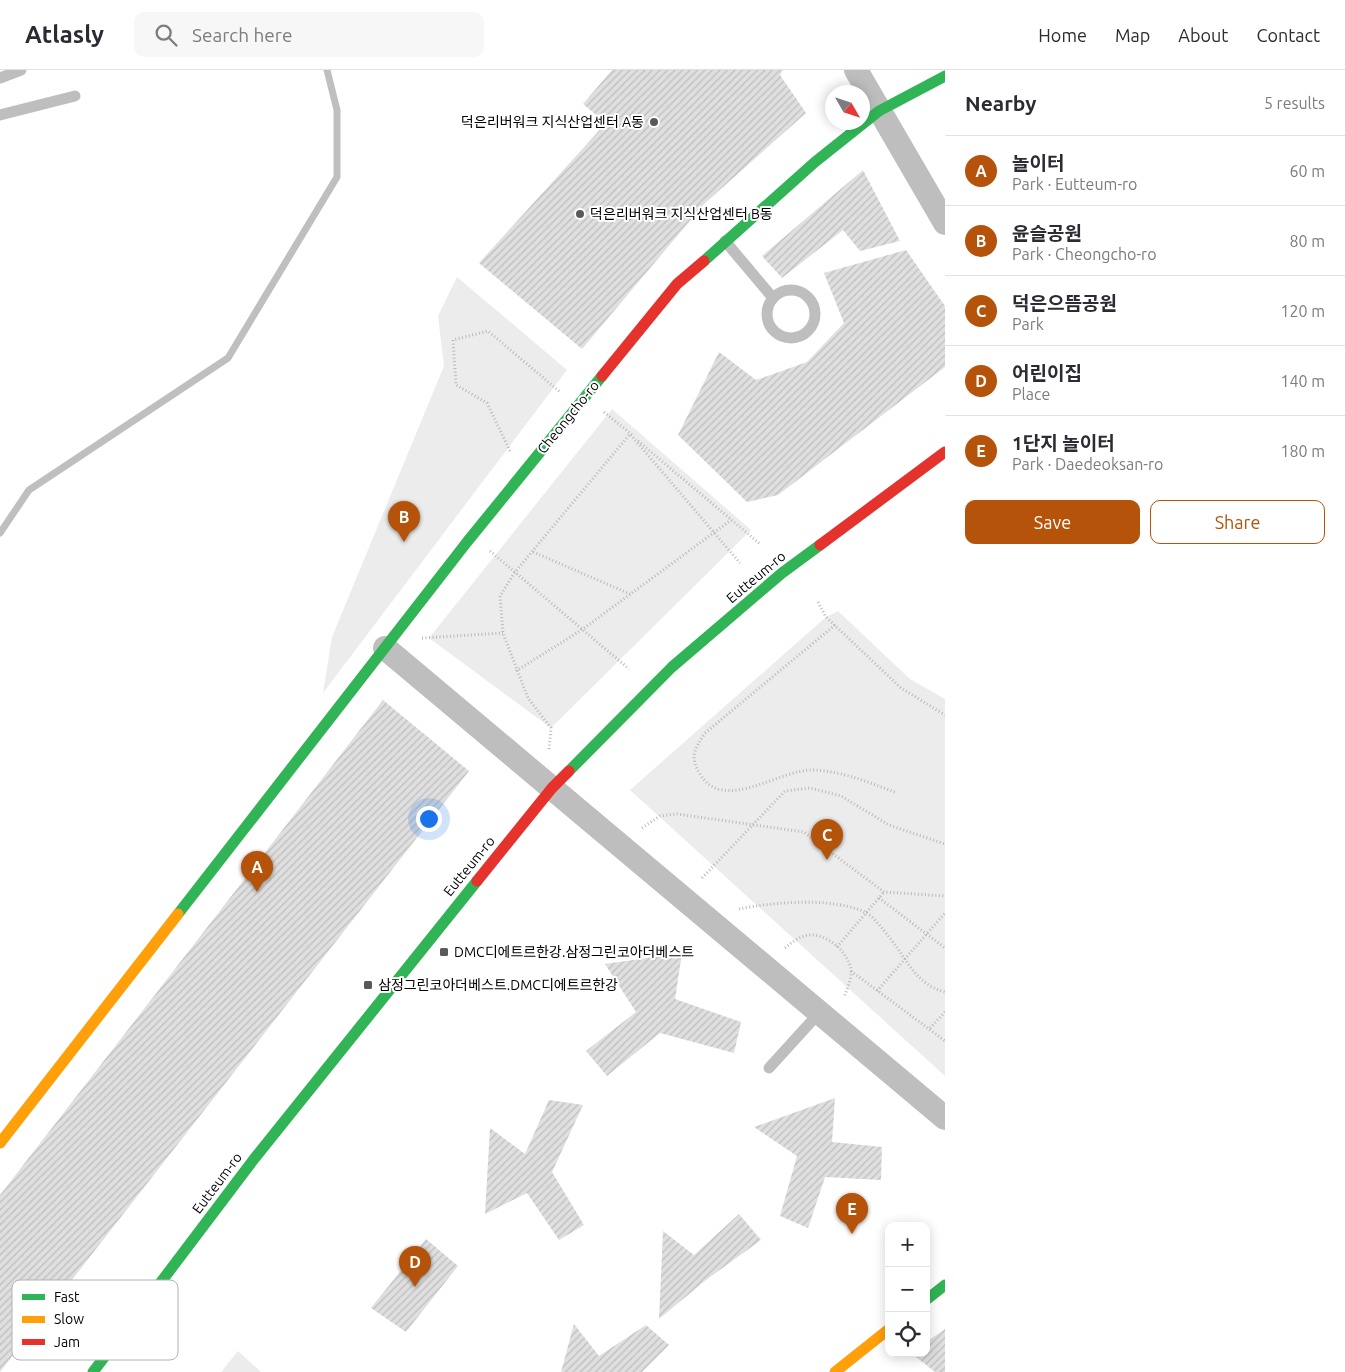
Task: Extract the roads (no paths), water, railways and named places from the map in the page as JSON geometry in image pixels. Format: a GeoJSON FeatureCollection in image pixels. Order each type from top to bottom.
{"type":"FeatureCollection","features":[{"type":"Feature","properties":{"kind":"street"},"geometry":{"type":"LineString","coordinates":[[856,70],[945,223]]}},
{"type":"Feature","properties":{"kind":"street","name":"Cheongcho-ro"},"geometry":{"type":"LineString","coordinates":[[0,1143],[275,786],[467,542],[677,284],[815,162],[879,111],[945,76]]}},
{"type":"Feature","properties":{"kind":"street","name":"Eutteum-ro"},"geometry":{"type":"LineString","coordinates":[[163,1280],[254,1159],[552,788],[672,668],[782,573],[945,452]]}},
{"type":"Feature","properties":{"kind":"street"},"geometry":{"type":"LineString","coordinates":[[385,648],[945,1118]]}},
{"type":"Feature","properties":{"kind":"street"},"geometry":{"type":"LineString","coordinates":[[930,1297],[945,1285]]}},
{"type":"Feature","properties":{"kind":"street"},"geometry":{"type":"LineString","coordinates":[[850,1367],[885,1333]]}},
{"type":"Feature","properties":{"kind":"street","name":"Eutteum-ro"},"geometry":{"type":"LineString","coordinates":[[93,1372],[102,1360]]}},
{"type":"Feature","properties":{"kind":"lane"},"geometry":{"type":"LineString","coordinates":[[0,78],[21,70]]}},
{"type":"Feature","properties":{"kind":"lane"},"geometry":{"type":"LineString","coordinates":[[0,115],[75,96]]}},
{"type":"Feature","properties":{"kind":"lane"},"geometry":{"type":"LineString","coordinates":[[725,241],[773,298]]}},
{"type":"Feature","properties":{"kind":"lane"},"geometry":{"type":"LineString","coordinates":[[786,290],[794,290],[808,296],[814,310],[814,318],[807,331],[792,338],[777,333],[771,328],[767,312],[773,298],[786,290]]}},
{"type":"Feature","properties":{"kind":"lane"},"geometry":{"type":"LineString","coordinates":[[769,1068],[820,1013]]}},
{"type":"Feature","properties":{"kind":"waterway"},"geometry":{"type":"LineString","coordinates":[[0,533],[29,490],[228,358],[337,177],[337,110],[327,70]]}},
{"type":"Feature","properties":{"kind":"place","name":"덕은리버워크 지식산업센터 A동"},"geometry":{"type":"Point","coordinates":[654,122]}},
{"type":"Feature","properties":{"kind":"place","name":"덕은리버워크 지식산업센터 B동"},"geometry":{"type":"Point","coordinates":[580,214]}},
{"type":"Feature","properties":{"kind":"place","name":"윤슬공원"},"geometry":{"type":"Point","coordinates":[404,542]}},
{"type":"Feature","properties":{"kind":"place","name":"덕은으뜸공원"},"geometry":{"type":"Point","coordinates":[827,860]}},
{"type":"Feature","properties":{"kind":"place","name":"놀이터"},"geometry":{"type":"Point","coordinates":[257,892]}},
{"type":"Feature","properties":{"kind":"place","name":"DMC디에트르한강.삼정그린코아더베스트"},"geometry":{"type":"Point","coordinates":[444,952]}},
{"type":"Feature","properties":{"kind":"place","name":"삼정그린코아더베스트.DMC디에트르한강"},"geometry":{"type":"Point","coordinates":[368,985]}},
{"type":"Feature","properties":{"kind":"place","name":"1단지 놀이터"},"geometry":{"type":"Point","coordinates":[852,1234]}},
{"type":"Feature","properties":{"kind":"place","name":"어린이집"},"geometry":{"type":"Point","coordinates":[415,1287]}}]}
